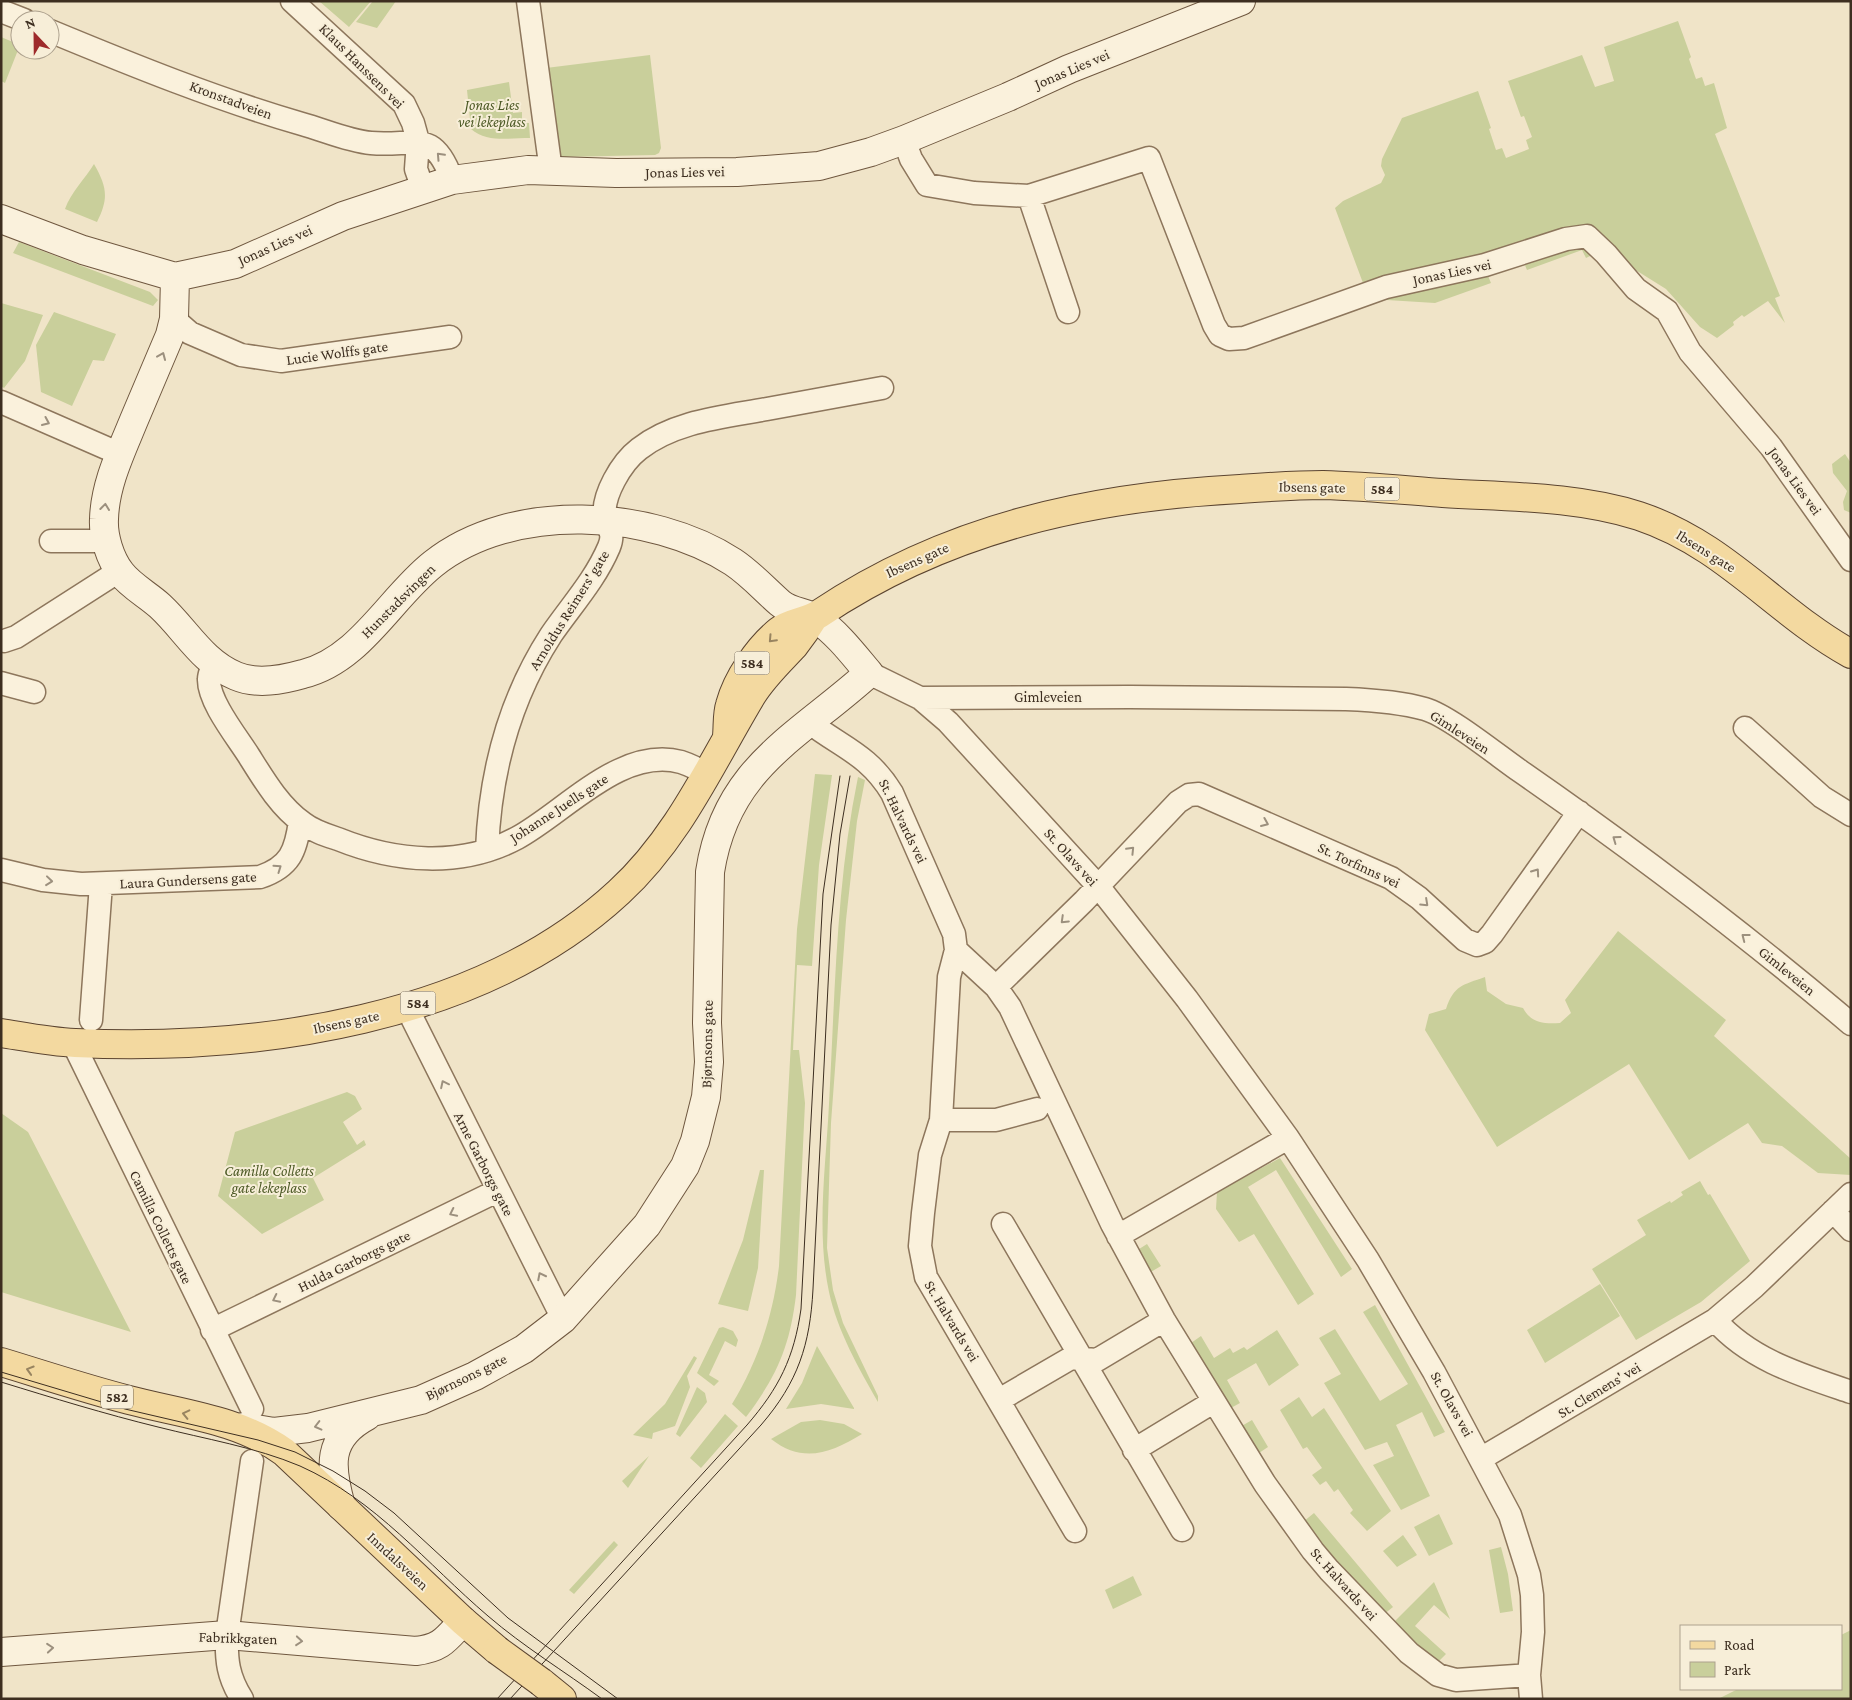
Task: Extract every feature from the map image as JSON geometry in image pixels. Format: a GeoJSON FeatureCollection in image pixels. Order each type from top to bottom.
{"type":"FeatureCollection","features":[{"type":"Feature","properties":{"kind":"main road","name":"Ibsens gate"},"geometry":{"type":"LineString","coordinates":[[1,1033],[73,1043],[162,1046],[218,1043],[343,1024],[406,1008],[476,982],[536,952],[576,926],[619,892],[670,835],[708,775],[727,736],[765,676],[795,644],[814,617],[847,595],[920,558],[1025,520],[1131,498],[1203,490],[1322,485],[1527,498],[1584,505],[1638,516],[1684,535],[1728,562],[1806,623],[1851,654]]}},
{"type":"Feature","properties":{"kind":"main road","name":"Bjørnsons gate"},"geometry":{"type":"LineString","coordinates":[[1,1362],[130,1400],[243,1417]]}},
{"type":"Feature","properties":{"kind":"main road","name":"Inndalsveien"},"geometry":{"type":"LineString","coordinates":[[243,1417],[263,1438],[284,1452],[463,1621],[497,1650],[562,1699]]}},
{"type":"Feature","properties":{"kind":"street","name":"Klaus Hanssens vei"},"geometry":{"type":"LineString","coordinates":[[292,1],[404,104],[413,123],[418,141]]}},
{"type":"Feature","properties":{"kind":"street"},"geometry":{"type":"LineString","coordinates":[[528,1],[551,171]]}},
{"type":"Feature","properties":{"kind":"street","name":"Jonas Lies vei"},"geometry":{"type":"LineString","coordinates":[[1,219],[91,253],[175,277],[235,264],[313,228],[423,188],[452,180],[528,170],[720,172],[800,168],[851,158],[904,140],[1008,97],[1069,69],[1241,1]]}},
{"type":"Feature","properties":{"kind":"street","name":"Kronstadveien"},"geometry":{"type":"LineString","coordinates":[[60,35],[268,114],[369,143],[397,145],[418,141]]}},
{"type":"Feature","properties":{"kind":"street","name":"Jonas Lies vei"},"geometry":{"type":"LineString","coordinates":[[904,140],[911,159],[927,185],[974,193],[1029,196],[1149,158],[1214,325],[1220,335],[1228,339],[1257,335],[1386,288],[1485,265],[1566,239],[1587,236],[1606,254],[1636,289],[1667,311],[1690,352],[1770,446],[1851,560]]}},
{"type":"Feature","properties":{"kind":"street"},"geometry":{"type":"LineString","coordinates":[[423,188],[416,168],[418,141],[432,147],[445,159],[452,180]]}},
{"type":"Feature","properties":{"kind":"street"},"geometry":{"type":"LineString","coordinates":[[1029,196],[1068,312]]}},
{"type":"Feature","properties":{"kind":"street","name":"Hunstadsvingen"},"geometry":{"type":"LineString","coordinates":[[175,277],[174,319],[170,335],[120,454],[106,498],[103,521],[107,542],[119,571],[161,607],[213,664],[238,677],[257,681],[305,674],[322,668],[349,650],[432,564],[452,551],[494,534],[544,521],[605,520],[652,526],[692,540],[745,570],[782,605],[814,617]]}},
{"type":"Feature","properties":{"kind":"street","name":"Lucie Wolffs gate"},"geometry":{"type":"LineString","coordinates":[[174,319],[190,333],[240,355],[281,361],[450,337]]}},
{"type":"Feature","properties":{"kind":"street","name":"Arnoldus Reimers' gate"},"geometry":{"type":"LineString","coordinates":[[487,850],[491,789],[512,711],[551,636],[594,576],[606,552],[611,532],[605,520],[608,497],[618,476],[638,450],[683,426],[713,418],[882,388]]}},
{"type":"Feature","properties":{"kind":"street"},"geometry":{"type":"LineString","coordinates":[[1,402],[120,454]]}},
{"type":"Feature","properties":{"kind":"street"},"geometry":{"type":"LineString","coordinates":[[51,541],[107,542]]}},
{"type":"Feature","properties":{"kind":"street"},"geometry":{"type":"LineString","coordinates":[[2,642],[16,637],[119,571]]}},
{"type":"Feature","properties":{"kind":"street","name":"St. Olavs vei"},"geometry":{"type":"LineString","coordinates":[[814,617],[838,635],[868,673],[920,698],[948,722],[992,767],[1098,886],[1187,999],[1288,1138],[1368,1260],[1434,1372],[1482,1458],[1510,1515],[1529,1575],[1534,1612],[1529,1675],[1531,1699]]}},
{"type":"Feature","properties":{"kind":"street","name":"Johanne Juells gate"},"geometry":{"type":"LineString","coordinates":[[213,664],[209,678],[211,688],[223,714],[274,794],[300,821],[320,832],[372,852],[412,859],[453,858],[487,850],[519,837],[614,772],[638,762],[660,760],[680,762],[708,775]]}},
{"type":"Feature","properties":{"kind":"street","name":"Bjørnsons gate"},"geometry":{"type":"LineString","coordinates":[[243,1417],[274,1432],[286,1432],[421,1400],[448,1389],[524,1349],[563,1319],[581,1302],[647,1226],[673,1186],[695,1141],[704,1112],[708,1080],[710,872],[713,851],[729,806],[748,777],[769,756],[868,673]]}},
{"type":"Feature","properties":{"kind":"street"},"geometry":{"type":"LineString","coordinates":[[1,683],[34,692]]}},
{"type":"Feature","properties":{"kind":"street","name":"Gimleveien"},"geometry":{"type":"LineString","coordinates":[[920,698],[1289,698],[1372,700],[1426,709],[1579,812],[1676,882],[1796,977],[1851,1024]]}},
{"type":"Feature","properties":{"kind":"street","name":"St. Halvards vei"},"geometry":{"type":"LineString","coordinates":[[810,723],[863,757],[886,783],[954,934],[956,950],[948,977],[941,1120],[930,1155],[920,1246],[926,1277],[1075,1531]]}},
{"type":"Feature","properties":{"kind":"street"},"geometry":{"type":"LineString","coordinates":[[1746,728],[1822,797],[1851,815]]}},
{"type":"Feature","properties":{"kind":"street","name":"St. Torfinns vei"},"geometry":{"type":"LineString","coordinates":[[1098,886],[1178,802],[1189,795],[1199,794],[1392,878],[1419,898],[1465,940],[1477,945],[1485,942],[1492,934],[1579,812]]}},
{"type":"Feature","properties":{"kind":"street","name":"Laura Gundersens gate"},"geometry":{"type":"LineString","coordinates":[[1,870],[43,880],[101,884],[260,878],[284,866],[298,841],[300,821]]}},
{"type":"Feature","properties":{"kind":"street","name":"Laura Gundersens gate"},"geometry":{"type":"LineString","coordinates":[[90,1020],[101,884]]}},
{"type":"Feature","properties":{"kind":"street"},"geometry":{"type":"LineString","coordinates":[[996,987],[1098,886]]}},
{"type":"Feature","properties":{"kind":"street","name":"St. Halvards vei"},"geometry":{"type":"LineString","coordinates":[[956,950],[996,987],[1010,1006],[1118,1236],[1164,1320],[1265,1484],[1313,1551],[1409,1653],[1438,1675],[1456,1680],[1529,1675]]}},
{"type":"Feature","properties":{"kind":"street","name":"Arne Garborgs gate"},"geometry":{"type":"LineString","coordinates":[[406,1008],[563,1319]]}},
{"type":"Feature","properties":{"kind":"street","name":"Camilla Colletts gate"},"geometry":{"type":"LineString","coordinates":[[73,1043],[212,1330],[243,1417]]}},
{"type":"Feature","properties":{"kind":"street"},"geometry":{"type":"LineString","coordinates":[[941,1120],[996,1120],[1037,1109]]}},
{"type":"Feature","properties":{"kind":"street"},"geometry":{"type":"LineString","coordinates":[[1118,1236],[1288,1138]]}},
{"type":"Feature","properties":{"kind":"street","name":"Hulda Garborgs gate"},"geometry":{"type":"LineString","coordinates":[[212,1330],[497,1191]]}},
{"type":"Feature","properties":{"kind":"street"},"geometry":{"type":"LineString","coordinates":[[1851,1194],[1833,1211],[1851,1230]]}},
{"type":"Feature","properties":{"kind":"street","name":"St. Clemens' vei"},"geometry":{"type":"LineString","coordinates":[[1482,1458],[1715,1320],[1754,1287],[1833,1211]]}},
{"type":"Feature","properties":{"kind":"street"},"geometry":{"type":"LineString","coordinates":[[1003,1224],[1182,1530]]}},
{"type":"Feature","properties":{"kind":"street"},"geometry":{"type":"LineString","coordinates":[[999,1400],[1071,1358],[1097,1360],[1164,1320]]}},
{"type":"Feature","properties":{"kind":"street"},"geometry":{"type":"LineString","coordinates":[[1715,1320],[1742,1345],[1773,1364],[1851,1392]]}},
{"type":"Feature","properties":{"kind":"street"},"geometry":{"type":"LineString","coordinates":[[1134,1450],[1214,1402]]}},
{"type":"Feature","properties":{"kind":"street","name":"Bjørnsons gate"},"geometry":{"type":"LineString","coordinates":[[341,1506],[333,1471],[334,1456],[338,1443],[352,1424],[382,1408]]}},
{"type":"Feature","properties":{"kind":"street"},"geometry":{"type":"LineString","coordinates":[[242,1699],[230,1677],[226,1663],[226,1635],[252,1461]]}},
{"type":"Feature","properties":{"kind":"street","name":"Fabrikkgaten"},"geometry":{"type":"LineString","coordinates":[[1,1652],[226,1635],[416,1650],[431,1649],[442,1644],[463,1621]]}},
{"type":"Feature","properties":{"kind":"green space"},"geometry":{"type":"Polygon","coordinates":[[[319,1],[371,1],[349,27],[319,1]]]}},
{"type":"Feature","properties":{"kind":"green space"},"geometry":{"type":"Polygon","coordinates":[[[373,1],[396,1],[377,28],[356,22],[373,1]]]}},
{"type":"Feature","properties":{"kind":"green space"},"geometry":{"type":"Polygon","coordinates":[[[1678,21],[1691,57],[1689,59],[1696,79],[1702,77],[1705,86],[1714,83],[1727,128],[1715,134],[1780,296],[1775,298],[1785,323],[1768,301],[1744,317],[1742,315],[1733,322],[1734,325],[1717,338],[1700,327],[1666,289],[1634,269],[1613,245],[1586,258],[1582,250],[1527,270],[1524,263],[1488,276],[1491,283],[1435,303],[1387,300],[1363,283],[1335,208],[1343,201],[1381,183],[1385,175],[1381,166],[1382,159],[1402,118],[1478,91],[1491,128],[1489,129],[1496,150],[1502,148],[1506,158],[1529,149],[1526,140],[1532,137],[1524,116],[1521,117],[1508,81],[1582,55],[1595,87],[1614,81],[1604,47],[1678,21]]]}},
{"type":"Feature","properties":{"kind":"green space"},"geometry":{"type":"Polygon","coordinates":[[[1,37],[10,41],[10,60],[14,60],[5,83],[1,81],[1,37]]]}},
{"type":"Feature","properties":{"kind":"green space"},"geometry":{"type":"Polygon","coordinates":[[[650,55],[661,148],[659,153],[655,155],[560,157],[546,68],[650,55]]]}},
{"type":"Feature","properties":{"kind":"green space","name":"Jonas Lies vei lekeplass"},"geometry":{"type":"Polygon","coordinates":[[[509,82],[513,113],[522,112],[522,123],[529,123],[530,138],[491,138],[471,129],[467,90],[509,82]]]}},
{"type":"Feature","properties":{"kind":"green space"},"geometry":{"type":"Polygon","coordinates":[[[94,164],[102,179],[105,193],[101,214],[97,222],[65,209],[74,191],[94,164]]]}},
{"type":"Feature","properties":{"kind":"green space"},"geometry":{"type":"Polygon","coordinates":[[[19,242],[150,292],[158,300],[153,306],[13,253],[19,242]]]}},
{"type":"Feature","properties":{"kind":"green space"},"geometry":{"type":"Polygon","coordinates":[[[1,303],[43,315],[25,361],[4,388],[1,386],[1,303]]]}},
{"type":"Feature","properties":{"kind":"green space"},"geometry":{"type":"Polygon","coordinates":[[[54,312],[116,334],[104,361],[93,360],[72,406],[41,392],[36,345],[54,312]]]}},
{"type":"Feature","properties":{"kind":"green space"},"geometry":{"type":"Polygon","coordinates":[[[1845,454],[1851,463],[1851,513],[1844,510],[1843,502],[1847,491],[1833,473],[1832,464],[1845,454]]]}},
{"type":"Feature","properties":{"kind":"green space"},"geometry":{"type":"Polygon","coordinates":[[[815,774],[832,775],[819,865],[812,966],[797,965],[793,1050],[799,1050],[805,1103],[796,1295],[790,1330],[780,1360],[766,1388],[746,1417],[732,1404],[757,1355],[763,1338],[773,1303],[779,1266],[797,929],[815,774]]]}},
{"type":"Feature","properties":{"kind":"green space"},"geometry":{"type":"Polygon","coordinates":[[[858,777],[865,780],[857,821],[846,920],[831,1123],[827,1248],[833,1290],[843,1323],[878,1396],[878,1402],[856,1363],[837,1321],[825,1269],[822,1222],[837,940],[845,858],[858,777]]]}},
{"type":"Feature","properties":{"kind":"green space"},"geometry":{"type":"Polygon","coordinates":[[[1618,931],[1726,1020],[1714,1036],[1851,1159],[1851,1175],[1818,1173],[1782,1146],[1762,1143],[1748,1123],[1689,1160],[1629,1064],[1497,1147],[1425,1030],[1429,1014],[1446,1009],[1452,995],[1460,987],[1485,977],[1487,991],[1506,1004],[1523,1008],[1530,1017],[1538,1022],[1560,1023],[1571,1013],[1565,1000],[1618,931]]]}},
{"type":"Feature","properties":{"kind":"green space","name":"Camilla Colletts gate lekeplass"},"geometry":{"type":"Polygon","coordinates":[[[347,1092],[355,1096],[362,1109],[343,1122],[357,1145],[364,1140],[366,1145],[313,1178],[324,1200],[262,1234],[218,1196],[235,1132],[347,1092]]]}},
{"type":"Feature","properties":{"kind":"green space"},"geometry":{"type":"Polygon","coordinates":[[[1,1113],[28,1132],[131,1332],[1,1292],[1,1113]]]}},
{"type":"Feature","properties":{"kind":"green space"},"geometry":{"type":"Polygon","coordinates":[[[1280,1158],[1352,1269],[1341,1277],[1276,1170],[1248,1187],[1314,1294],[1298,1305],[1254,1234],[1239,1242],[1216,1209],[1217,1192],[1280,1158]]]}},
{"type":"Feature","properties":{"kind":"green space"},"geometry":{"type":"Polygon","coordinates":[[[760,1170],[764,1170],[758,1268],[748,1311],[718,1304],[743,1240],[760,1170]]]}},
{"type":"Feature","properties":{"kind":"green space"},"geometry":{"type":"Polygon","coordinates":[[[1700,1181],[1708,1195],[1710,1194],[1750,1261],[1701,1302],[1636,1340],[1592,1269],[1646,1235],[1637,1220],[1670,1201],[1671,1203],[1683,1195],[1681,1192],[1700,1181]]]}},
{"type":"Feature","properties":{"kind":"green space"},"geometry":{"type":"Polygon","coordinates":[[[1147,1244],[1161,1266],[1149,1273],[1136,1251],[1147,1244]]]}},
{"type":"Feature","properties":{"kind":"green space"},"geometry":{"type":"Polygon","coordinates":[[[1600,1284],[1620,1316],[1545,1363],[1527,1330],[1600,1284]]]}},
{"type":"Feature","properties":{"kind":"green space"},"geometry":{"type":"Polygon","coordinates":[[[1375,1305],[1445,1432],[1434,1437],[1422,1412],[1396,1425],[1430,1496],[1401,1510],[1373,1465],[1394,1456],[1387,1442],[1365,1450],[1324,1383],[1341,1374],[1319,1338],[1335,1329],[1380,1401],[1408,1384],[1363,1312],[1375,1305]]]}},
{"type":"Feature","properties":{"kind":"green space"},"geometry":{"type":"Polygon","coordinates":[[[723,1327],[733,1331],[738,1340],[736,1347],[725,1341],[709,1375],[719,1381],[714,1386],[697,1373],[719,1328],[723,1327]]]}},
{"type":"Feature","properties":{"kind":"green space"},"geometry":{"type":"Polygon","coordinates":[[[1277,1330],[1299,1365],[1269,1386],[1256,1363],[1227,1380],[1240,1403],[1229,1409],[1191,1343],[1201,1336],[1214,1358],[1230,1348],[1233,1353],[1244,1347],[1247,1350],[1277,1330]]]}},
{"type":"Feature","properties":{"kind":"green space"},"geometry":{"type":"Polygon","coordinates":[[[817,1346],[854,1409],[821,1404],[786,1409],[802,1383],[817,1346]]]}},
{"type":"Feature","properties":{"kind":"green space"},"geometry":{"type":"Polygon","coordinates":[[[694,1356],[697,1358],[687,1376],[690,1387],[675,1426],[653,1433],[652,1439],[633,1435],[665,1404],[694,1356]]]}},
{"type":"Feature","properties":{"kind":"green space"},"geometry":{"type":"Polygon","coordinates":[[[697,1387],[705,1393],[707,1402],[680,1437],[676,1434],[697,1387]]]}},
{"type":"Feature","properties":{"kind":"green space"},"geometry":{"type":"Polygon","coordinates":[[[1299,1397],[1312,1417],[1324,1408],[1391,1511],[1367,1531],[1350,1513],[1353,1510],[1338,1489],[1334,1492],[1326,1481],[1320,1485],[1312,1475],[1322,1468],[1307,1447],[1303,1449],[1280,1410],[1299,1397]]]}},
{"type":"Feature","properties":{"kind":"green space"},"geometry":{"type":"Polygon","coordinates":[[[725,1414],[738,1426],[701,1468],[690,1458],[725,1414]]]}},
{"type":"Feature","properties":{"kind":"green space"},"geometry":{"type":"Polygon","coordinates":[[[820,1420],[844,1424],[862,1434],[828,1451],[817,1453],[794,1451],[783,1447],[771,1439],[801,1422],[820,1420]]]}},
{"type":"Feature","properties":{"kind":"green space"},"geometry":{"type":"Polygon","coordinates":[[[1252,1420],[1268,1447],[1256,1455],[1240,1427],[1252,1420]]]}},
{"type":"Feature","properties":{"kind":"green space"},"geometry":{"type":"Polygon","coordinates":[[[649,1456],[628,1488],[622,1481],[649,1456]]]}},
{"type":"Feature","properties":{"kind":"green space"},"geometry":{"type":"Polygon","coordinates":[[[1314,1513],[1393,1607],[1383,1615],[1331,1557],[1303,1522],[1314,1513]]]}},
{"type":"Feature","properties":{"kind":"green space"},"geometry":{"type":"Polygon","coordinates":[[[1439,1514],[1453,1544],[1429,1556],[1414,1527],[1439,1514]]]}},
{"type":"Feature","properties":{"kind":"green space"},"geometry":{"type":"Polygon","coordinates":[[[1403,1535],[1417,1555],[1397,1567],[1383,1551],[1403,1535]]]}},
{"type":"Feature","properties":{"kind":"green space"},"geometry":{"type":"Polygon","coordinates":[[[614,1541],[618,1545],[574,1594],[569,1590],[614,1541]]]}},
{"type":"Feature","properties":{"kind":"green space"},"geometry":{"type":"Polygon","coordinates":[[[1501,1547],[1508,1574],[1513,1611],[1500,1613],[1489,1550],[1501,1547]]]}},
{"type":"Feature","properties":{"kind":"green space"},"geometry":{"type":"Polygon","coordinates":[[[1133,1576],[1142,1595],[1113,1609],[1105,1590],[1133,1576]]]}},
{"type":"Feature","properties":{"kind":"green space"},"geometry":{"type":"Polygon","coordinates":[[[1434,1582],[1450,1619],[1434,1605],[1415,1626],[1446,1654],[1437,1663],[1392,1624],[1434,1582]]]}},
{"type":"Feature","properties":{"kind":"green space"},"geometry":{"type":"Polygon","coordinates":[[[1851,1630],[1851,1699],[1718,1699],[1736,1690],[1842,1690],[1842,1634],[1851,1630]]]}},
{"type":"Feature","properties":{"kind":"tram line"},"geometry":{"type":"LineString","coordinates":[[497,1699],[747,1425],[768,1398],[789,1357],[801,1309],[823,894],[840,776]]}},
{"type":"Feature","properties":{"kind":"tram line"},"geometry":{"type":"LineString","coordinates":[[510,1699],[761,1425],[784,1393],[800,1362],[809,1328],[813,1289],[831,925],[840,834],[850,776]]}},
{"type":"Feature","properties":{"kind":"tram line"},"geometry":{"type":"LineString","coordinates":[[1,1372],[125,1409],[258,1440],[295,1452],[333,1471],[365,1491],[394,1513],[508,1618],[618,1699]]}},
{"type":"Feature","properties":{"kind":"tram line"},"geometry":{"type":"LineString","coordinates":[[1,1382],[118,1417],[283,1459],[327,1480],[353,1496],[400,1534],[488,1616],[530,1649],[602,1699]]}}]}
